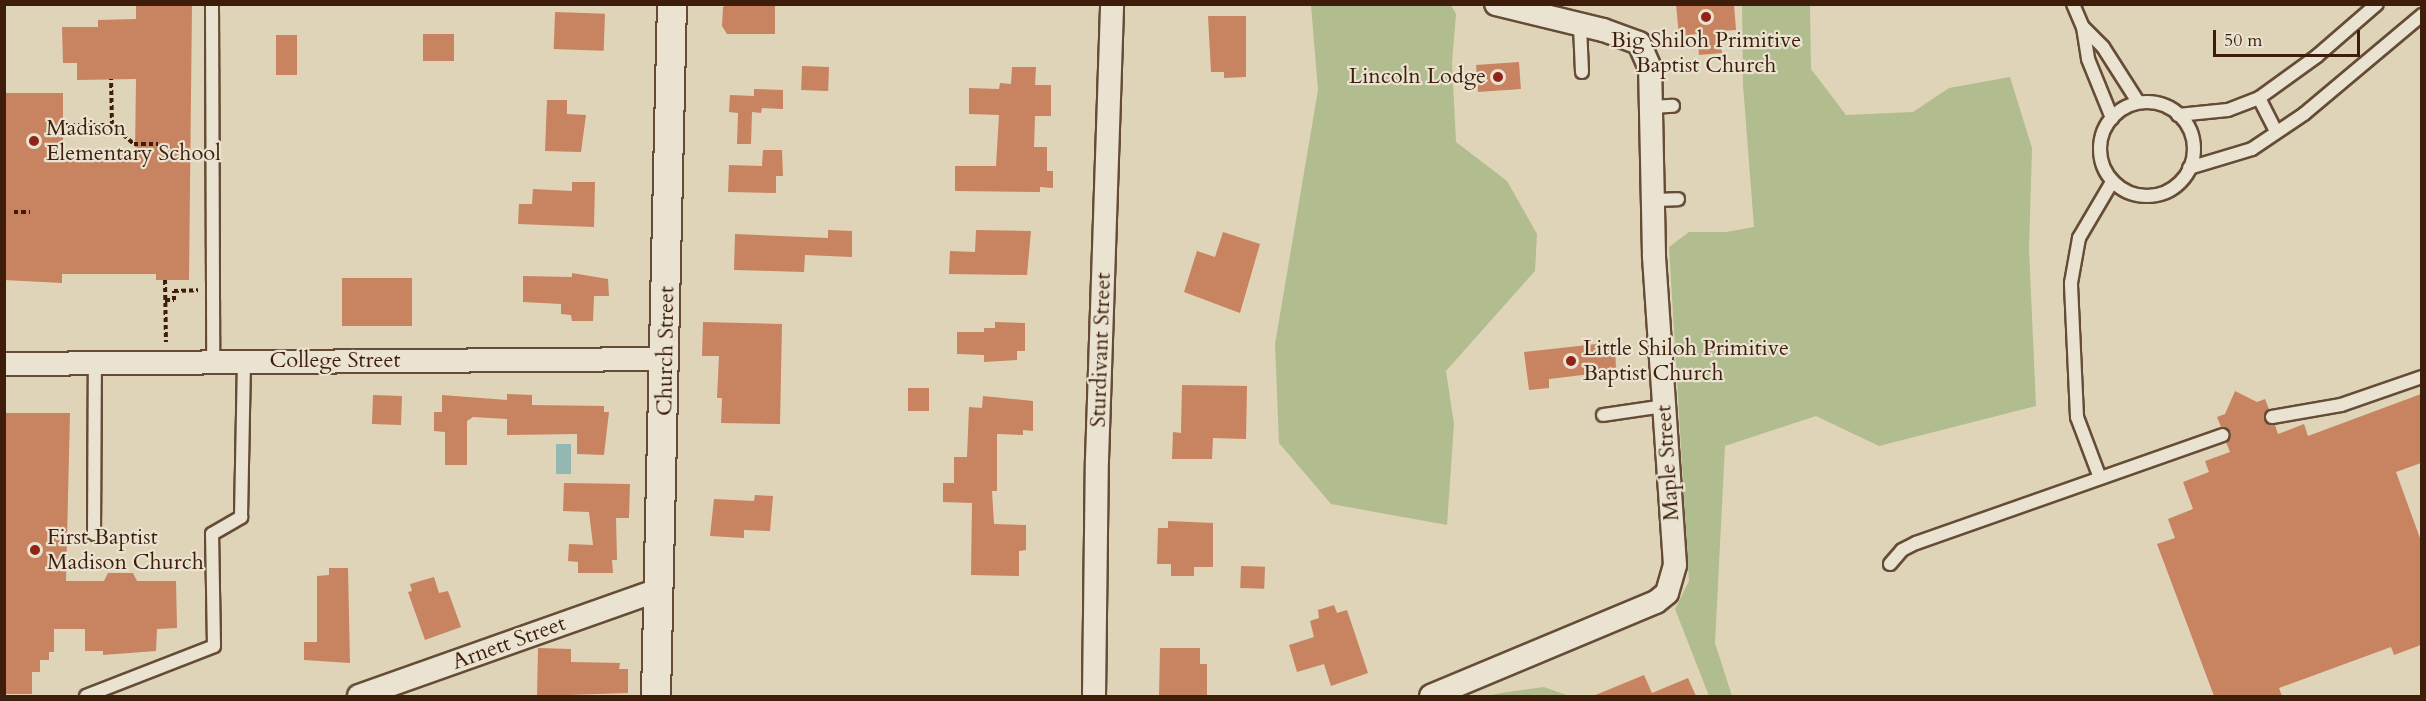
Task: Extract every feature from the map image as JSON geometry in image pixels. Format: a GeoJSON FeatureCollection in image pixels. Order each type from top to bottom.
{"type":"FeatureCollection","features":[{"type":"Feature","properties":{"kind":"street","name":"Church Street"},"geometry":{"type":"LineString","coordinates":[[656,696],[672,4]]}},
{"type":"Feature","properties":{"kind":"street","name":"Sturdivant Street"},"geometry":{"type":"LineString","coordinates":[[1094,696],[1097,460],[1112,4]]}},
{"type":"Feature","properties":{"kind":"street","name":"Maple Street"},"geometry":{"type":"LineString","coordinates":[[1431,696],[1635,613],[1667,593],[1675,565],[1653,200],[1662,106],[1650,68],[1639,44],[1496,4]]}},
{"type":"Feature","properties":{"kind":"street","name":"College Street"},"geometry":{"type":"LineString","coordinates":[[4,364],[665,358]]}},
{"type":"Feature","properties":{"kind":"street","name":"Arnett Street"},"geometry":{"type":"LineString","coordinates":[[359,696],[659,590]]}},
{"type":"Feature","properties":{"kind":"lane"},"geometry":{"type":"LineString","coordinates":[[212,4],[213,363]]}},
{"type":"Feature","properties":{"kind":"lane"},"geometry":{"type":"LineString","coordinates":[[2073,4],[2083,27],[2088,59],[2112,118]]}},
{"type":"Feature","properties":{"kind":"lane"},"geometry":{"type":"LineString","coordinates":[[2178,115],[2228,110],[2259,98],[2308,64],[2377,4]]}},
{"type":"Feature","properties":{"kind":"lane"},"geometry":{"type":"LineString","coordinates":[[2189,168],[2252,149],[2304,114],[2421,15]]}},
{"type":"Feature","properties":{"kind":"lane"},"geometry":{"type":"LineString","coordinates":[[1580,26],[1582,72]]}},
{"type":"Feature","properties":{"kind":"lane"},"geometry":{"type":"LineString","coordinates":[[2083,27],[2103,47],[2138,102]]}},
{"type":"Feature","properties":{"kind":"lane"},"geometry":{"type":"LineString","coordinates":[[2259,98],[2276,132]]}},
{"type":"Feature","properties":{"kind":"lane"},"geometry":{"type":"LineString","coordinates":[[2138,102],[2157,103],[2178,115],[2193,140],[2189,168],[2172,188],[2155,195],[2137,195],[2112,182],[2100,157],[2100,139],[2112,118],[2138,102]]}},
{"type":"Feature","properties":{"kind":"lane"},"geometry":{"type":"LineString","coordinates":[[2100,478],[2078,417],[2071,283],[2079,238],[2112,182]]}},
{"type":"Feature","properties":{"kind":"lane"},"geometry":{"type":"LineString","coordinates":[[1653,200],[1678,199]]}},
{"type":"Feature","properties":{"kind":"lane"},"geometry":{"type":"LineString","coordinates":[[86,696],[214,646],[212,534],[241,517],[243,362]]}},
{"type":"Feature","properties":{"kind":"lane"},"geometry":{"type":"LineString","coordinates":[[94,364],[94,534]]}},
{"type":"Feature","properties":{"kind":"lane"},"geometry":{"type":"LineString","coordinates":[[2272,417],[2342,405],[2421,377]]}},
{"type":"Feature","properties":{"kind":"lane"},"geometry":{"type":"LineString","coordinates":[[1603,415],[1664,406]]}},
{"type":"Feature","properties":{"kind":"lane"},"geometry":{"type":"LineString","coordinates":[[1890,564],[1902,550],[1916,543],[2223,435]]}},
{"type":"Feature","properties":{"kind":"path"},"geometry":{"type":"LineString","coordinates":[[111,79],[112,125]]}},
{"type":"Feature","properties":{"kind":"path"},"geometry":{"type":"LineString","coordinates":[[63,125],[112,125],[134,144],[158,144]]}},
{"type":"Feature","properties":{"kind":"path"},"geometry":{"type":"LineString","coordinates":[[14,212],[30,212]]}},
{"type":"Feature","properties":{"kind":"path"},"geometry":{"type":"LineString","coordinates":[[165,280],[166,348]]}},
{"type":"Feature","properties":{"kind":"green space"},"geometry":{"type":"Polygon","coordinates":[[[1311,5],[1451,5],[1456,14],[1452,63],[1456,142],[1507,181],[1537,234],[1535,271],[1446,371],[1454,424],[1447,525],[1331,504],[1279,443],[1275,344],[1318,90],[1311,5]]]}},
{"type":"Feature","properties":{"kind":"green space"},"geometry":{"type":"Polygon","coordinates":[[[1742,5],[1810,5],[1811,69],[1846,115],[1913,112],[1949,88],[2010,77],[2032,148],[2029,249],[2036,406],[1879,446],[1816,416],[1725,446],[1715,643],[1732,696],[1709,696],[1675,609],[1689,581],[1669,247],[1689,232],[1726,232],[1754,227],[1743,85],[1742,5]]]}},
{"type":"Feature","properties":{"kind":"green space"},"geometry":{"type":"Polygon","coordinates":[[[1544,687],[1569,696],[1487,696],[1501,693],[1544,687]]]}},
{"type":"Feature","properties":{"kind":"water"},"geometry":{"type":"Polygon","coordinates":[[[556,444],[571,444],[571,474],[556,474],[556,444]]]}},
{"type":"Feature","properties":{"kind":"building","name":"Madison Elementary School"},"geometry":{"type":"Polygon","coordinates":[[[136,4],[192,4],[189,280],[156,280],[156,274],[62,274],[62,283],[4,280],[4,93],[63,93],[63,152],[135,153],[136,79],[77,80],[77,63],[63,63],[62,27],[98,27],[98,20],[136,19],[136,4]]]}},
{"type":"Feature","properties":{"kind":"building"},"geometry":{"type":"Polygon","coordinates":[[[729,4],[775,6],[775,34],[727,34],[722,26],[723,7],[729,4]]]}},
{"type":"Feature","properties":{"kind":"building","name":"Big Shiloh Primitive Baptist Church"},"geometry":{"type":"Polygon","coordinates":[[[1676,4],[1734,4],[1736,30],[1719,31],[1722,53],[1699,55],[1697,34],[1679,36],[1676,4]]]}},
{"type":"Feature","properties":{"kind":"building"},"geometry":{"type":"Polygon","coordinates":[[[555,12],[605,14],[604,51],[554,49],[555,12]]]}},
{"type":"Feature","properties":{"kind":"building"},"geometry":{"type":"Polygon","coordinates":[[[1208,16],[1246,16],[1246,77],[1224,78],[1224,72],[1211,72],[1208,16]]]}},
{"type":"Feature","properties":{"kind":"building"},"geometry":{"type":"Polygon","coordinates":[[[423,34],[454,34],[454,61],[423,61],[423,34]]]}},
{"type":"Feature","properties":{"kind":"building"},"geometry":{"type":"Polygon","coordinates":[[[276,35],[297,35],[297,75],[276,75],[276,35]]]}},
{"type":"Feature","properties":{"kind":"building","name":"Lincoln Lodge"},"geometry":{"type":"Polygon","coordinates":[[[1519,62],[1521,89],[1478,92],[1476,65],[1519,62]]]}},
{"type":"Feature","properties":{"kind":"building"},"geometry":{"type":"Polygon","coordinates":[[[802,66],[829,67],[828,91],[801,90],[802,66]]]}},
{"type":"Feature","properties":{"kind":"building"},"geometry":{"type":"Polygon","coordinates":[[[1012,67],[1036,67],[1035,85],[1051,85],[1051,116],[1035,116],[1034,147],[1047,147],[1047,171],[1053,171],[1053,188],[1040,187],[1040,192],[955,191],[955,166],[996,166],[999,115],[969,114],[969,88],[999,89],[1000,83],[1011,84],[1012,67]]]}},
{"type":"Feature","properties":{"kind":"building"},"geometry":{"type":"Polygon","coordinates":[[[754,89],[783,90],[783,109],[762,108],[761,113],[752,112],[751,144],[737,144],[738,113],[729,112],[730,95],[754,96],[754,89]]]}},
{"type":"Feature","properties":{"kind":"building"},"geometry":{"type":"Polygon","coordinates":[[[547,100],[567,100],[567,114],[586,115],[581,152],[545,151],[547,100]]]}},
{"type":"Feature","properties":{"kind":"building"},"geometry":{"type":"Polygon","coordinates":[[[763,150],[782,150],[783,176],[776,176],[776,193],[728,192],[729,165],[762,166],[763,150]]]}},
{"type":"Feature","properties":{"kind":"building"},"geometry":{"type":"Polygon","coordinates":[[[572,182],[595,182],[594,227],[518,224],[519,204],[532,204],[533,189],[572,191],[572,182]]]}},
{"type":"Feature","properties":{"kind":"building"},"geometry":{"type":"Polygon","coordinates":[[[828,230],[852,231],[852,257],[805,255],[804,272],[734,270],[735,234],[828,238],[828,230]]]}},
{"type":"Feature","properties":{"kind":"building"},"geometry":{"type":"Polygon","coordinates":[[[976,230],[1031,231],[1027,275],[949,274],[950,251],[975,252],[976,230]]]}},
{"type":"Feature","properties":{"kind":"building"},"geometry":{"type":"Polygon","coordinates":[[[1223,232],[1260,244],[1240,313],[1184,292],[1197,251],[1215,257],[1223,232]]]}},
{"type":"Feature","properties":{"kind":"building"},"geometry":{"type":"Polygon","coordinates":[[[572,273],[608,279],[609,296],[594,296],[593,321],[572,321],[571,315],[561,314],[561,304],[523,302],[523,276],[572,277],[572,273]]]}},
{"type":"Feature","properties":{"kind":"building"},"geometry":{"type":"Polygon","coordinates":[[[342,278],[412,278],[412,326],[342,326],[342,278]]]}},
{"type":"Feature","properties":{"kind":"building"},"geometry":{"type":"Polygon","coordinates":[[[703,322],[782,324],[780,424],[721,423],[722,398],[717,398],[719,356],[702,356],[703,322]]]}},
{"type":"Feature","properties":{"kind":"building"},"geometry":{"type":"Polygon","coordinates":[[[995,322],[1025,323],[1025,351],[1017,351],[1017,360],[984,362],[984,355],[957,354],[957,332],[984,332],[984,328],[995,328],[995,322]]]}},
{"type":"Feature","properties":{"kind":"building","name":"Little Shiloh Primitive Baptist Church"},"geometry":{"type":"Polygon","coordinates":[[[1615,342],[1616,371],[1549,379],[1549,388],[1529,390],[1524,352],[1615,342]]]}},
{"type":"Feature","properties":{"kind":"building"},"geometry":{"type":"Polygon","coordinates":[[[1182,385],[1247,386],[1246,439],[1213,438],[1212,459],[1172,459],[1173,432],[1181,433],[1182,385]]]}},
{"type":"Feature","properties":{"kind":"building"},"geometry":{"type":"Polygon","coordinates":[[[908,388],[929,388],[929,411],[908,411],[908,388]]]}},
{"type":"Feature","properties":{"kind":"building"},"geometry":{"type":"Polygon","coordinates":[[[2235,391],[2257,402],[2265,399],[2269,409],[2264,419],[2275,425],[2278,434],[2304,424],[2308,436],[2421,394],[2421,463],[2396,472],[2421,541],[2421,645],[2394,655],[2391,647],[2279,688],[2282,696],[2214,696],[2157,544],[2175,538],[2168,519],[2193,509],[2183,482],[2209,472],[2205,461],[2230,452],[2226,442],[2231,432],[2221,427],[2217,417],[2225,414],[2235,391]]]}},
{"type":"Feature","properties":{"kind":"building"},"geometry":{"type":"Polygon","coordinates":[[[507,394],[532,395],[532,405],[604,406],[604,412],[609,412],[604,455],[577,454],[577,434],[507,435],[507,419],[473,417],[467,421],[467,465],[445,465],[445,432],[434,431],[434,412],[442,412],[442,395],[507,400],[507,394]]]}},
{"type":"Feature","properties":{"kind":"building"},"geometry":{"type":"Polygon","coordinates":[[[373,395],[402,396],[401,425],[372,424],[373,395]]]}},
{"type":"Feature","properties":{"kind":"building"},"geometry":{"type":"Polygon","coordinates":[[[983,396],[1033,401],[1033,431],[1023,430],[1023,435],[997,434],[997,491],[992,491],[994,524],[1026,525],[1026,550],[1019,551],[1019,576],[971,575],[972,503],[943,502],[943,483],[954,483],[954,457],[967,457],[969,407],[982,408],[983,396]]]}},
{"type":"Feature","properties":{"kind":"building","name":"First Baptist Madison Church"},"geometry":{"type":"Polygon","coordinates":[[[4,413],[70,413],[66,581],[104,581],[108,573],[133,573],[137,581],[176,581],[177,628],[157,629],[156,651],[103,655],[103,651],[85,651],[85,629],[54,629],[54,652],[49,652],[49,660],[40,660],[40,672],[32,672],[32,694],[4,694],[4,413]]]}},
{"type":"Feature","properties":{"kind":"building"},"geometry":{"type":"Polygon","coordinates":[[[564,483],[630,484],[629,518],[616,518],[617,560],[612,560],[613,573],[578,573],[578,562],[568,561],[569,544],[593,545],[589,512],[563,511],[564,483]]]}},
{"type":"Feature","properties":{"kind":"building"},"geometry":{"type":"Polygon","coordinates":[[[755,495],[773,496],[770,531],[744,530],[744,538],[710,536],[714,499],[754,501],[755,495]]]}},
{"type":"Feature","properties":{"kind":"building"},"geometry":{"type":"Polygon","coordinates":[[[1168,521],[1213,523],[1213,567],[1194,567],[1194,576],[1171,576],[1171,564],[1157,564],[1158,528],[1168,528],[1168,521]]]}},
{"type":"Feature","properties":{"kind":"building"},"geometry":{"type":"Polygon","coordinates":[[[1241,566],[1265,567],[1264,589],[1240,588],[1241,566]]]}},
{"type":"Feature","properties":{"kind":"building"},"geometry":{"type":"Polygon","coordinates":[[[329,568],[348,568],[350,663],[304,660],[304,642],[317,642],[317,576],[329,575],[329,568]]]}},
{"type":"Feature","properties":{"kind":"building"},"geometry":{"type":"Polygon","coordinates":[[[434,577],[439,593],[448,591],[461,627],[425,640],[408,592],[412,591],[410,584],[434,577]]]}},
{"type":"Feature","properties":{"kind":"building"},"geometry":{"type":"Polygon","coordinates":[[[1334,605],[1337,613],[1347,610],[1368,673],[1331,686],[1324,664],[1297,672],[1289,645],[1314,637],[1310,621],[1319,618],[1318,610],[1334,605]]]}},
{"type":"Feature","properties":{"kind":"building"},"geometry":{"type":"Polygon","coordinates":[[[538,648],[571,649],[571,662],[620,663],[619,669],[628,669],[628,693],[537,696],[538,648]]]}},
{"type":"Feature","properties":{"kind":"building"},"geometry":{"type":"Polygon","coordinates":[[[1160,648],[1200,648],[1200,664],[1207,664],[1207,696],[1159,696],[1160,648]]]}},
{"type":"Feature","properties":{"kind":"building"},"geometry":{"type":"Polygon","coordinates":[[[1644,675],[1652,693],[1688,678],[1696,696],[1593,696],[1644,675]]]}},
{"type":"Feature","properties":{"kind":"place","name":"Big Shiloh Primitive Baptist Church"},"geometry":{"type":"Point","coordinates":[1706,17]}},
{"type":"Feature","properties":{"kind":"place","name":"Lincoln Lodge"},"geometry":{"type":"Point","coordinates":[1498,77]}},
{"type":"Feature","properties":{"kind":"place","name":"Madison Elementary School"},"geometry":{"type":"Point","coordinates":[34,141]}},
{"type":"Feature","properties":{"kind":"place","name":"Little Shiloh Primitive Baptist Church"},"geometry":{"type":"Point","coordinates":[1571,361]}},
{"type":"Feature","properties":{"kind":"place","name":"First Baptist Madison Church"},"geometry":{"type":"Point","coordinates":[35,550]}}]}
